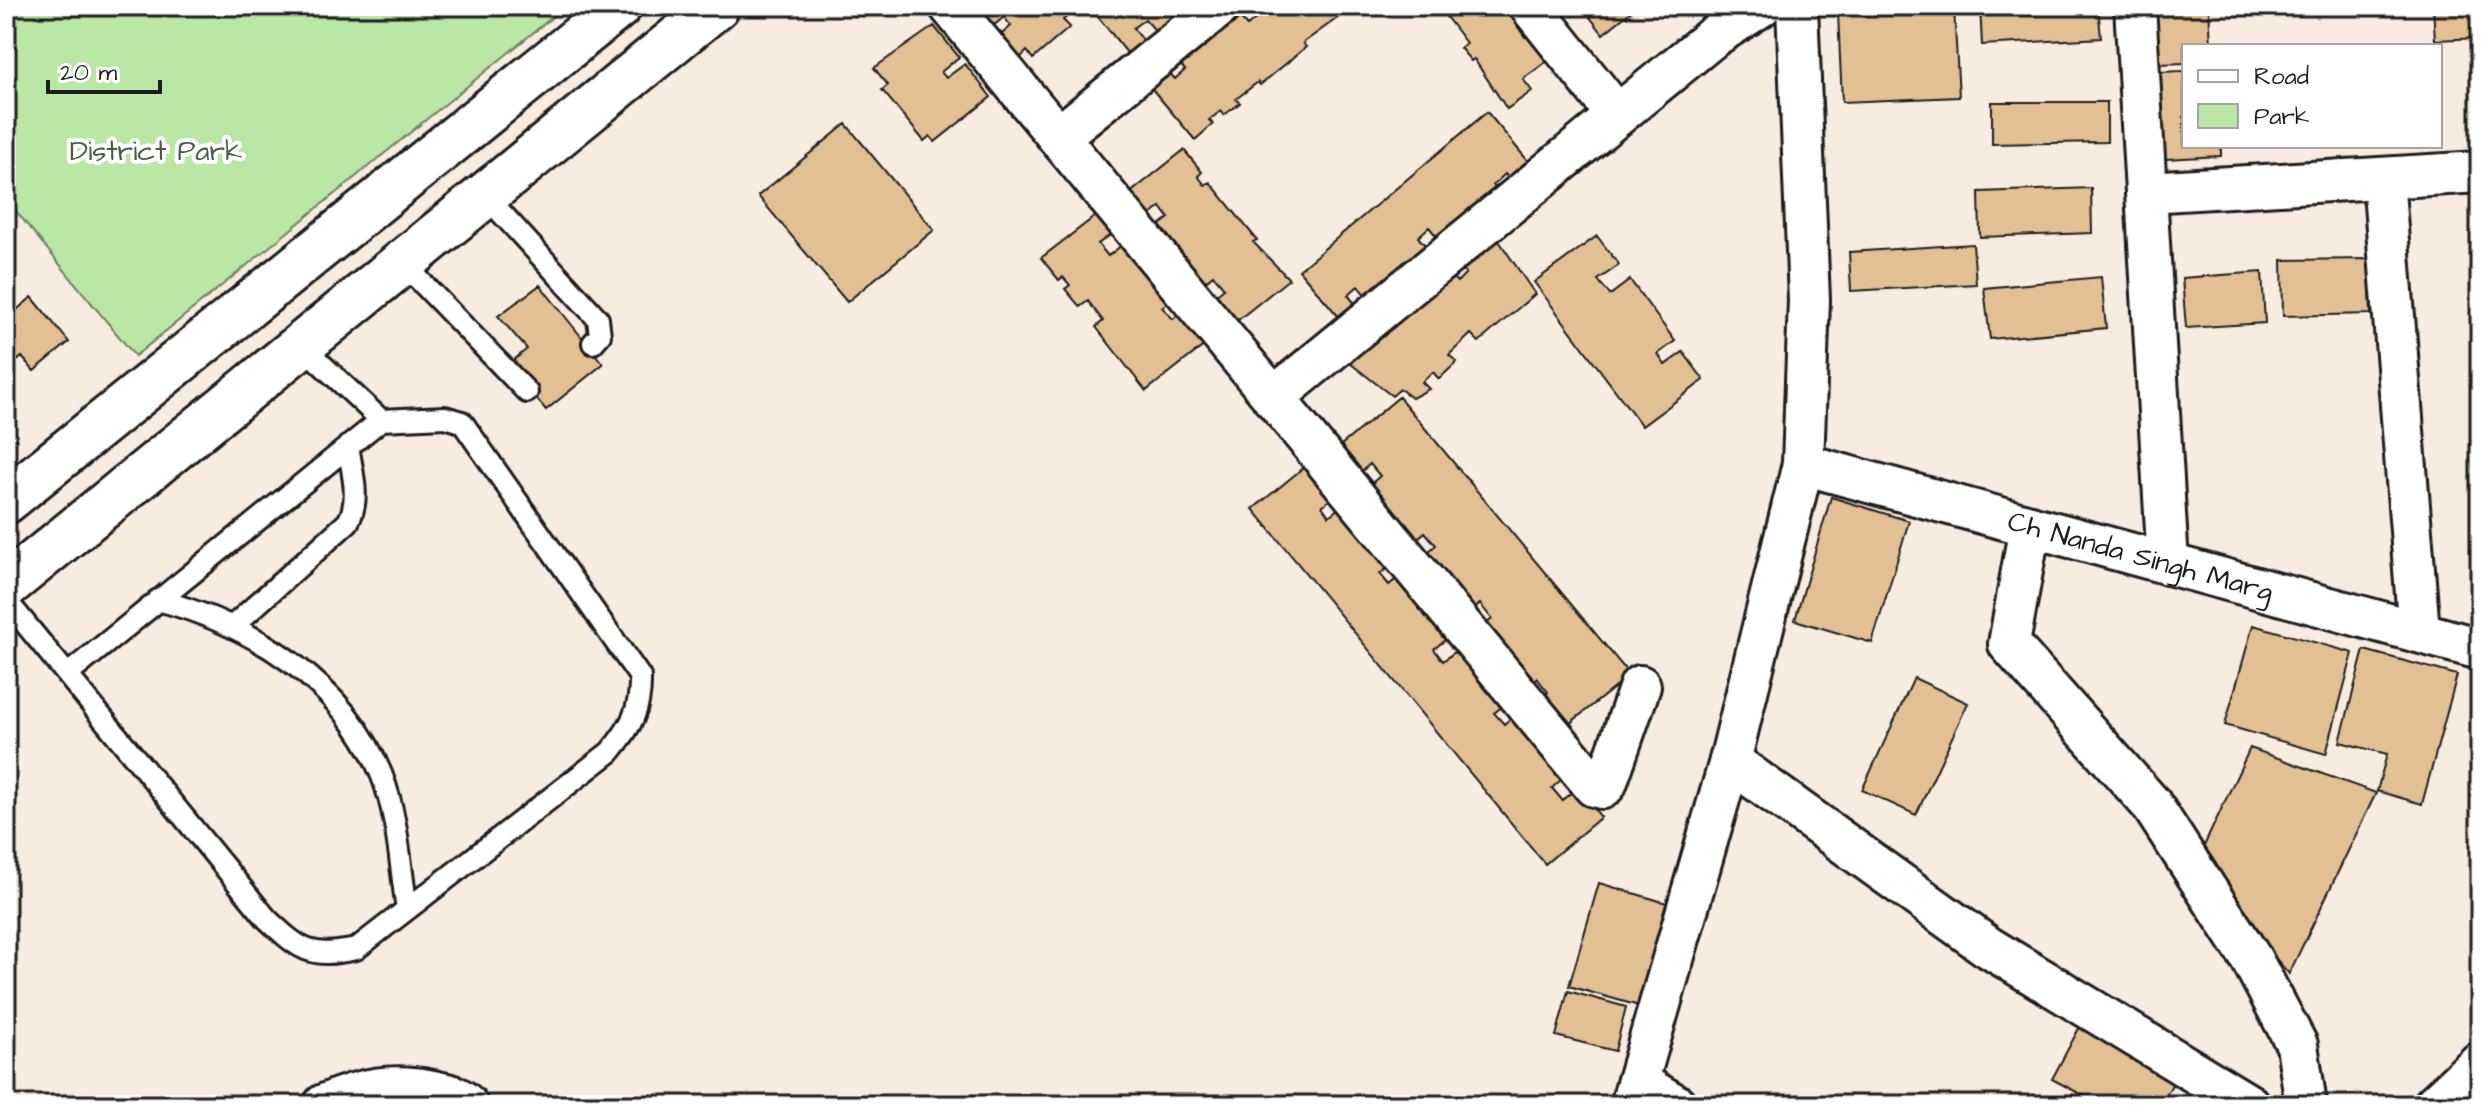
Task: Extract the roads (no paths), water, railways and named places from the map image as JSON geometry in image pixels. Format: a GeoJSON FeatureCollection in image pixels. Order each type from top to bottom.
{"type":"FeatureCollection","features":[{"type":"Feature","properties":{"kind":"street"},"geometry":{"type":"LineString","coordinates":[[6,501],[619,6]]}},
{"type":"Feature","properties":{"kind":"street"},"geometry":{"type":"LineString","coordinates":[[6,586],[717,6]]}},
{"type":"Feature","properties":{"kind":"street"},"geometry":{"type":"LineString","coordinates":[[950,6],[1594,786],[1602,788],[1606,784],[1640,686]]}},
{"type":"Feature","properties":{"kind":"street"},"geometry":{"type":"LineString","coordinates":[[1058,137],[1220,6]]}},
{"type":"Feature","properties":{"kind":"street"},"geometry":{"type":"LineString","coordinates":[[1530,6],[1617,115]]}},
{"type":"Feature","properties":{"kind":"street"},"geometry":{"type":"LineString","coordinates":[[1273,398],[1713,37],[1761,6]]}},
{"type":"Feature","properties":{"kind":"street"},"geometry":{"type":"LineString","coordinates":[[1676,1105],[1635,1094],[1730,761],[1803,464],[1809,300],[1797,6]]}},
{"type":"Feature","properties":{"kind":"street"},"geometry":{"type":"LineString","coordinates":[[2135,6],[2168,564]]}},
{"type":"Feature","properties":{"kind":"street"},"geometry":{"type":"LineString","coordinates":[[2146,192],[2480,172]]}},
{"type":"Feature","properties":{"kind":"street"},"geometry":{"type":"LineString","coordinates":[[2383,178],[2419,632]]}},
{"type":"Feature","properties":{"kind":"street","name":"Ch Nanda Singh Marg"},"geometry":{"type":"LineString","coordinates":[[1803,464],[2480,649]]}},
{"type":"Feature","properties":{"kind":"street"},"geometry":{"type":"LineString","coordinates":[[2030,526],[2009,644],[2151,804],[2252,960],[2297,1045],[2306,1105]]}},
{"type":"Feature","properties":{"kind":"street"},"geometry":{"type":"LineString","coordinates":[[1730,761],[1988,947],[2249,1105]]}},
{"type":"Feature","properties":{"kind":"street"},"geometry":{"type":"LineString","coordinates":[[2434,1105],[2480,1062]]}},
{"type":"Feature","properties":{"kind":"street"},"geometry":{"type":"LineString","coordinates":[[324,1105],[354,1091],[402,1085],[459,1097],[467,1105]]}},
{"type":"Feature","properties":{"kind":"lane"},"geometry":{"type":"LineString","coordinates":[[485,195],[598,319],[600,335],[593,343]]}},
{"type":"Feature","properties":{"kind":"lane"},"geometry":{"type":"LineString","coordinates":[[403,263],[527,392]]}},
{"type":"Feature","properties":{"kind":"lane"},"geometry":{"type":"LineString","coordinates":[[301,345],[381,420]]}},
{"type":"Feature","properties":{"kind":"lane"},"geometry":{"type":"LineString","coordinates":[[6,600],[67,675],[267,919],[295,945],[312,954],[356,949],[610,752],[630,728],[641,703],[640,677],[462,422],[445,417],[381,420],[67,675]]}},
{"type":"Feature","properties":{"kind":"lane"},"geometry":{"type":"LineString","coordinates":[[233,626],[348,522],[355,510],[355,495],[348,446]]}},
{"type":"Feature","properties":{"kind":"lane"},"geometry":{"type":"LineString","coordinates":[[158,600],[233,626],[275,651],[316,684],[348,717],[369,747],[383,780],[394,824],[407,909]]}},
{"type":"Feature","properties":{"kind":"park label","name":"District Park"},"geometry":{"type":"Point","coordinates":[156,151]}}]}
